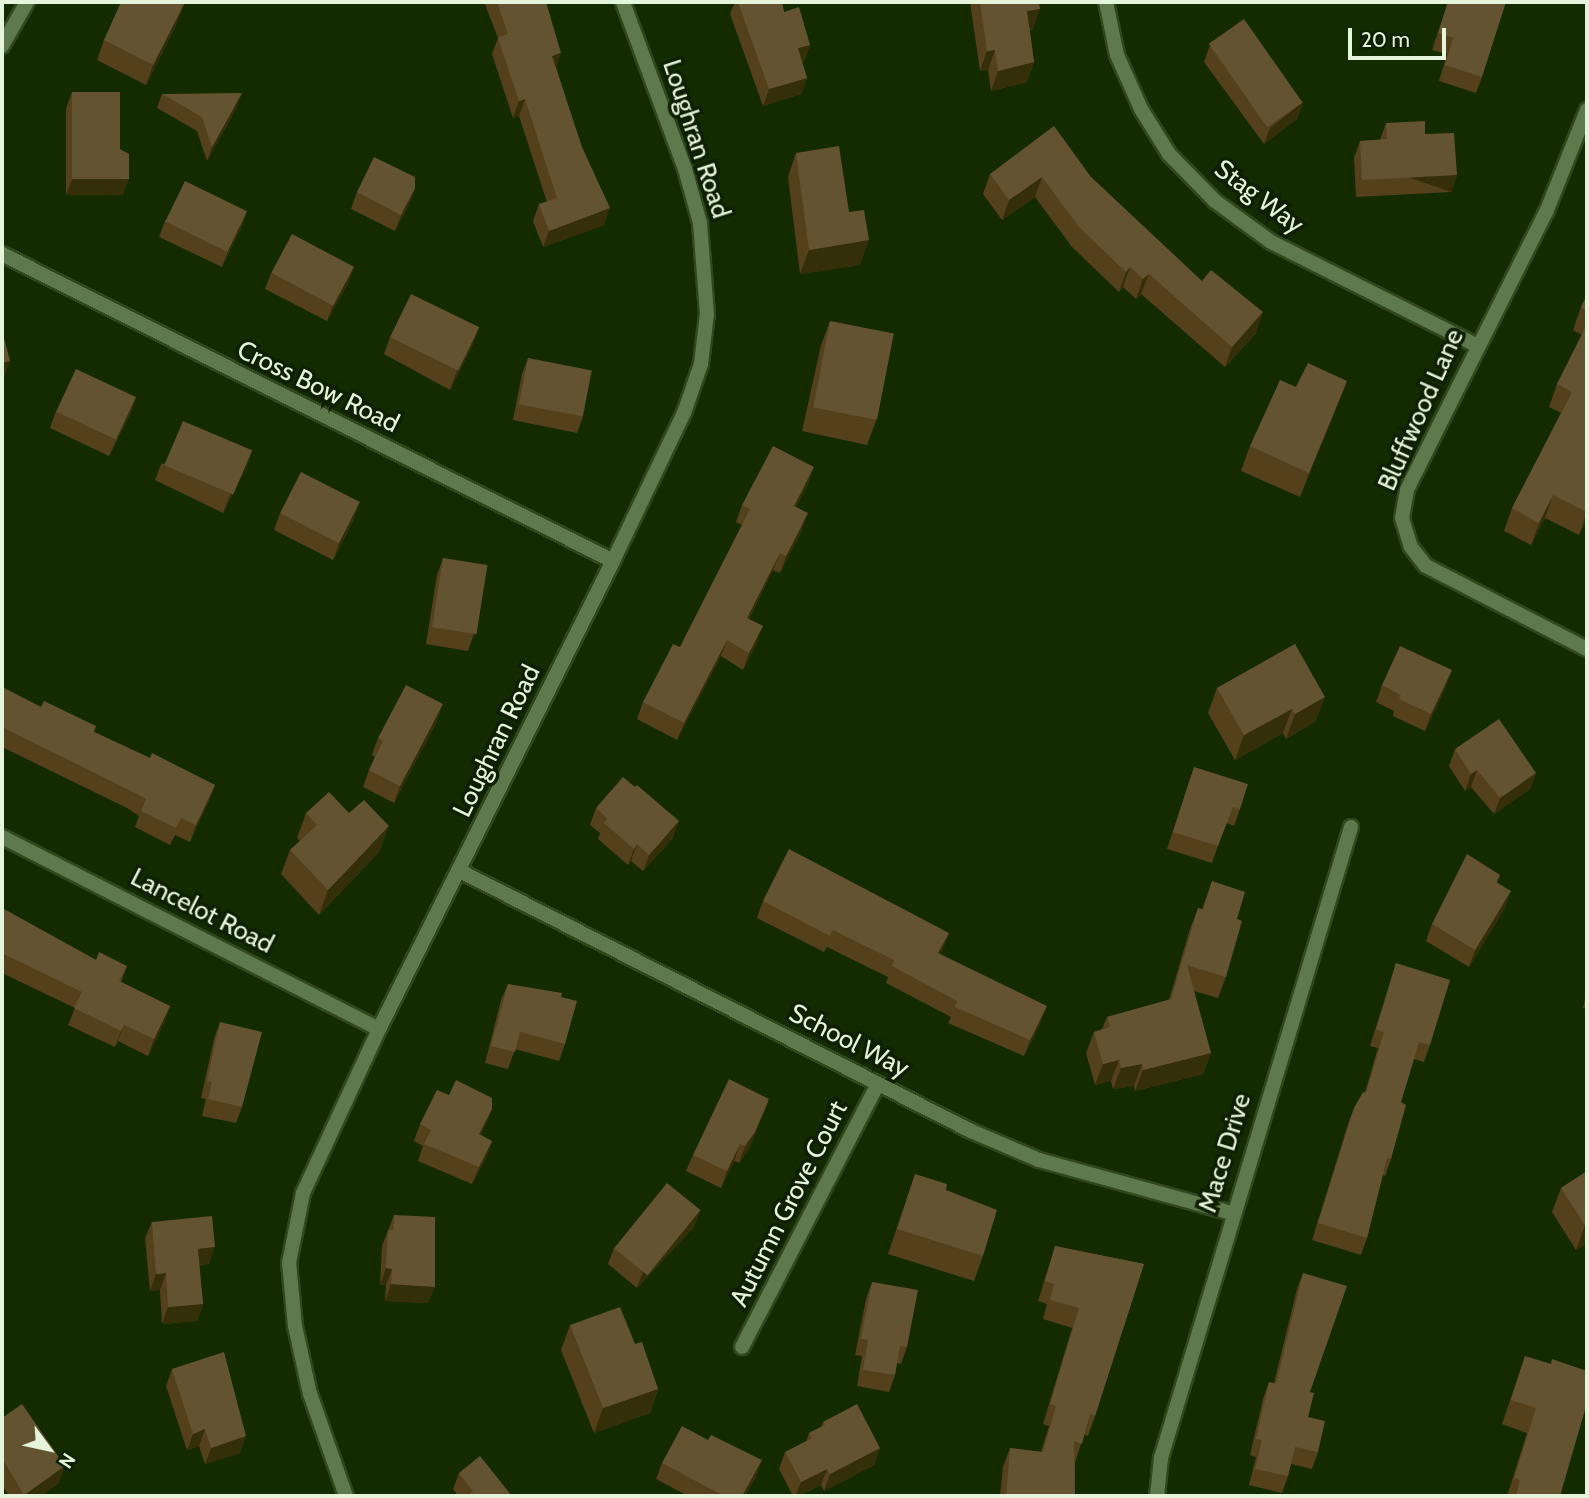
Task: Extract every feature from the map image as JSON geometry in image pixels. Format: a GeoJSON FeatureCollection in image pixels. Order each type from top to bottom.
{"type":"FeatureCollection","features":[{"type":"Feature","properties":{"kind":"street"},"geometry":{"type":"LineString","coordinates":[[2,46],[27,2]]}},
{"type":"Feature","properties":{"kind":"street","name":"Loughran Road"},"geometry":{"type":"LineString","coordinates":[[346,1496],[310,1394],[295,1326],[289,1263],[303,1193],[379,1029],[613,561],[684,413],[701,364],[707,314],[700,223],[685,169],[623,2]]}},
{"type":"Feature","properties":{"kind":"street","name":"Stag Way"},"geometry":{"type":"LineString","coordinates":[[1106,2],[1117,55],[1141,109],[1170,154],[1215,201],[1271,242],[1476,345]]}},
{"type":"Feature","properties":{"kind":"street","name":"Bluffwood Lane"},"geometry":{"type":"LineString","coordinates":[[1587,110],[1547,210],[1476,345],[1407,490],[1402,518],[1411,547],[1426,566],[1450,581],[1587,649]]}},
{"type":"Feature","properties":{"kind":"street","name":"Cross Bow Road"},"geometry":{"type":"LineString","coordinates":[[2,254],[613,561]]}},
{"type":"Feature","properties":{"kind":"street","name":"Mace Drive"},"geometry":{"type":"LineString","coordinates":[[1157,1496],[1161,1458],[1232,1213],[1351,827]]}},
{"type":"Feature","properties":{"kind":"street","name":"Lancelot Road"},"geometry":{"type":"LineString","coordinates":[[2,837],[379,1029]]}},
{"type":"Feature","properties":{"kind":"street","name":"School Way"},"geometry":{"type":"LineString","coordinates":[[460,871],[878,1084],[1039,1160],[1232,1213]]}},
{"type":"Feature","properties":{"kind":"street","name":"Autumn Grove Court"},"geometry":{"type":"LineString","coordinates":[[742,1347],[878,1084]]}},
{"type":"Feature","properties":{"kind":"building"},"geometry":{"type":"Polygon","coordinates":[[[121,2],[184,4],[153,65],[104,40],[121,2]]]}},
{"type":"Feature","properties":{"kind":"building"},"geometry":{"type":"Polygon","coordinates":[[[497,2],[546,2],[561,53],[552,56],[582,147],[610,208],[549,231],[539,204],[557,198],[525,99],[519,101],[498,38],[508,34],[497,2]]]}},
{"type":"Feature","properties":{"kind":"building"},"geometry":{"type":"Polygon","coordinates":[[[738,2],[782,2],[784,12],[799,7],[810,45],[798,48],[807,78],[769,89],[738,2]]]}},
{"type":"Feature","properties":{"kind":"building"},"geometry":{"type":"Polygon","coordinates":[[[980,2],[1039,2],[1040,9],[1027,11],[1034,62],[998,71],[995,50],[987,51],[980,2]]]}},
{"type":"Feature","properties":{"kind":"building"},"geometry":{"type":"Polygon","coordinates":[[[1448,2],[1506,2],[1482,77],[1445,65],[1453,38],[1438,33],[1448,2]]]}},
{"type":"Feature","properties":{"kind":"building"},"geometry":{"type":"Polygon","coordinates":[[[1244,19],[1303,103],[1267,127],[1209,44],[1244,19]]]}},
{"type":"Feature","properties":{"kind":"building"},"geometry":{"type":"Polygon","coordinates":[[[72,92],[120,92],[120,149],[129,154],[129,179],[72,179],[72,92]]]}},
{"type":"Feature","properties":{"kind":"building"},"geometry":{"type":"Polygon","coordinates":[[[242,93],[212,147],[202,117],[162,94],[242,93]]]}},
{"type":"Feature","properties":{"kind":"building"},"geometry":{"type":"Polygon","coordinates":[[[1425,121],[1425,134],[1454,133],[1457,175],[1362,180],[1360,141],[1387,139],[1386,123],[1425,121]]]}},
{"type":"Feature","properties":{"kind":"building"},"geometry":{"type":"Polygon","coordinates":[[[1054,126],[1091,177],[1202,281],[1211,270],[1263,312],[1232,347],[1149,274],[1143,279],[1130,267],[1126,272],[1079,227],[1042,177],[1009,200],[990,174],[1054,126]]]}},
{"type":"Feature","properties":{"kind":"building"},"geometry":{"type":"Polygon","coordinates":[[[839,146],[849,212],[864,210],[869,240],[809,250],[796,153],[839,146]]]}},
{"type":"Feature","properties":{"kind":"building"},"geometry":{"type":"Polygon","coordinates":[[[374,157],[415,177],[415,188],[401,215],[357,192],[374,157]]]}},
{"type":"Feature","properties":{"kind":"building"},"geometry":{"type":"Polygon","coordinates":[[[185,181],[247,211],[227,252],[165,221],[185,181]]]}},
{"type":"Feature","properties":{"kind":"building"},"geometry":{"type":"Polygon","coordinates":[[[292,234],[354,267],[333,306],[271,273],[292,234]]]}},
{"type":"Feature","properties":{"kind":"building"},"geometry":{"type":"Polygon","coordinates":[[[411,294],[479,327],[458,370],[390,337],[411,294]]]}},
{"type":"Feature","properties":{"kind":"building"},"geometry":{"type":"Polygon","coordinates":[[[1587,295],[1587,311],[1581,307],[1587,295]]]}},
{"type":"Feature","properties":{"kind":"building"},"geometry":{"type":"Polygon","coordinates":[[[830,321],[894,333],[877,420],[813,407],[830,321]]]}},
{"type":"Feature","properties":{"kind":"building"},"geometry":{"type":"Polygon","coordinates":[[[1587,324],[1587,512],[1553,495],[1539,523],[1512,508],[1572,392],[1557,384],[1587,324]]]}},
{"type":"Feature","properties":{"kind":"building"},"geometry":{"type":"Polygon","coordinates":[[[2,330],[10,361],[2,363],[2,330]]]}},
{"type":"Feature","properties":{"kind":"building"},"geometry":{"type":"Polygon","coordinates":[[[528,358],[592,370],[583,417],[519,404],[528,358]]]}},
{"type":"Feature","properties":{"kind":"building"},"geometry":{"type":"Polygon","coordinates":[[[1308,363],[1347,381],[1309,473],[1250,446],[1280,380],[1296,387],[1308,363]]]}},
{"type":"Feature","properties":{"kind":"building"},"geometry":{"type":"Polygon","coordinates":[[[76,369],[136,397],[116,439],[56,412],[76,369]]]}},
{"type":"Feature","properties":{"kind":"building"},"geometry":{"type":"Polygon","coordinates":[[[183,421],[252,450],[233,494],[164,465],[183,421]]]}},
{"type":"Feature","properties":{"kind":"building"},"geometry":{"type":"Polygon","coordinates":[[[773,446],[814,467],[794,506],[808,513],[786,556],[780,553],[747,618],[763,626],[749,653],[727,640],[684,723],[643,702],[673,644],[680,647],[750,509],[742,505],[773,446]]]}},
{"type":"Feature","properties":{"kind":"building"},"geometry":{"type":"Polygon","coordinates":[[[301,472],[360,502],[339,543],[280,513],[301,472]]]}},
{"type":"Feature","properties":{"kind":"building"},"geometry":{"type":"Polygon","coordinates":[[[443,558],[487,565],[476,634],[432,627],[443,558]]]}},
{"type":"Feature","properties":{"kind":"building"},"geometry":{"type":"Polygon","coordinates":[[[1295,644],[1325,697],[1295,714],[1292,709],[1244,735],[1217,688],[1295,644]]]}},
{"type":"Feature","properties":{"kind":"building"},"geometry":{"type":"Polygon","coordinates":[[[1400,646],[1452,670],[1431,714],[1399,699],[1401,695],[1382,685],[1400,646]]]}},
{"type":"Feature","properties":{"kind":"building"},"geometry":{"type":"Polygon","coordinates":[[[406,685],[443,704],[400,786],[369,770],[383,741],[378,738],[406,685]]]}},
{"type":"Feature","properties":{"kind":"building"},"geometry":{"type":"Polygon","coordinates":[[[2,687],[41,707],[44,701],[96,726],[94,732],[150,758],[152,753],[215,785],[196,825],[181,818],[176,828],[141,811],[146,799],[2,727],[2,687]]]}},
{"type":"Feature","properties":{"kind":"building"},"geometry":{"type":"Polygon","coordinates":[[[1499,719],[1536,773],[1500,798],[1477,770],[1471,774],[1455,749],[1499,719]]]}},
{"type":"Feature","properties":{"kind":"building"},"geometry":{"type":"Polygon","coordinates":[[[1194,767],[1248,784],[1240,809],[1233,807],[1218,846],[1173,832],[1194,767]]]}},
{"type":"Feature","properties":{"kind":"building"},"geometry":{"type":"Polygon","coordinates":[[[623,777],[635,787],[637,785],[679,821],[649,855],[637,844],[634,849],[604,823],[607,818],[596,808],[623,777]]]}},
{"type":"Feature","properties":{"kind":"building"},"geometry":{"type":"Polygon","coordinates":[[[329,792],[349,813],[364,800],[389,826],[328,890],[290,850],[317,825],[306,813],[329,792]]]}},
{"type":"Feature","properties":{"kind":"building"},"geometry":{"type":"Polygon","coordinates":[[[789,849],[949,933],[938,953],[1047,1006],[1030,1040],[955,1007],[957,1001],[892,966],[894,960],[833,930],[830,936],[763,901],[789,849]]]}},
{"type":"Feature","properties":{"kind":"building"},"geometry":{"type":"Polygon","coordinates":[[[1467,854],[1500,875],[1496,882],[1511,891],[1475,950],[1432,924],[1467,854]]]}},
{"type":"Feature","properties":{"kind":"building"},"geometry":{"type":"Polygon","coordinates":[[[1212,881],[1245,892],[1237,919],[1242,921],[1226,977],[1187,965],[1211,1053],[1143,1070],[1142,1064],[1121,1068],[1119,1060],[1103,1064],[1094,1032],[1110,1027],[1107,1017],[1171,999],[1198,908],[1203,910],[1212,881]]]}},
{"type":"Feature","properties":{"kind":"building"},"geometry":{"type":"Polygon","coordinates":[[[2,908],[96,960],[99,952],[127,966],[119,981],[170,1006],[154,1039],[124,1025],[121,1031],[74,1008],[82,992],[2,953],[2,908]]]}},
{"type":"Feature","properties":{"kind":"building"},"geometry":{"type":"Polygon","coordinates":[[[1396,963],[1450,980],[1430,1045],[1419,1042],[1401,1102],[1406,1105],[1391,1159],[1387,1158],[1367,1238],[1318,1223],[1354,1108],[1363,1092],[1366,1093],[1384,1032],[1376,1030],[1396,963]]]}},
{"type":"Feature","properties":{"kind":"building"},"geometry":{"type":"Polygon","coordinates":[[[508,984],[562,993],[561,997],[577,1001],[565,1044],[520,1032],[515,1052],[491,1046],[508,984]]]}},
{"type":"Feature","properties":{"kind":"building"},"geometry":{"type":"Polygon","coordinates":[[[220,1022],[262,1032],[242,1107],[208,1099],[212,1082],[207,1081],[220,1022]]]}},
{"type":"Feature","properties":{"kind":"building"},"geometry":{"type":"Polygon","coordinates":[[[729,1079],[769,1099],[755,1132],[745,1146],[740,1144],[727,1171],[693,1155],[729,1079]]]}},
{"type":"Feature","properties":{"kind":"building"},"geometry":{"type":"Polygon","coordinates":[[[456,1080],[492,1098],[492,1109],[479,1134],[492,1141],[479,1167],[424,1144],[431,1130],[420,1124],[437,1090],[449,1095],[456,1080]]]}},
{"type":"Feature","properties":{"kind":"building"},"geometry":{"type":"Polygon","coordinates":[[[1587,1171],[1587,1224],[1585,1225],[1561,1188],[1587,1171]]]}},
{"type":"Feature","properties":{"kind":"building"},"geometry":{"type":"Polygon","coordinates":[[[915,1174],[947,1184],[946,1190],[997,1210],[983,1256],[897,1229],[915,1174]]]}},
{"type":"Feature","properties":{"kind":"building"},"geometry":{"type":"Polygon","coordinates":[[[667,1183],[700,1210],[648,1275],[614,1248],[667,1183]]]}},
{"type":"Feature","properties":{"kind":"building"},"geometry":{"type":"Polygon","coordinates":[[[394,1215],[435,1217],[435,1287],[391,1284],[392,1269],[386,1268],[388,1230],[393,1230],[394,1215]]]}},
{"type":"Feature","properties":{"kind":"building"},"geometry":{"type":"Polygon","coordinates":[[[212,1216],[215,1247],[198,1249],[203,1304],[168,1307],[166,1273],[156,1274],[152,1222],[212,1216]]]}},
{"type":"Feature","properties":{"kind":"building"},"geometry":{"type":"Polygon","coordinates":[[[1055,1246],[1144,1264],[1095,1416],[1090,1414],[1082,1444],[1074,1441],[1075,1496],[1006,1496],[1010,1448],[1043,1452],[1056,1406],[1050,1404],[1079,1308],[1050,1300],[1054,1284],[1045,1281],[1055,1246]]]}},
{"type":"Feature","properties":{"kind":"building"},"geometry":{"type":"Polygon","coordinates":[[[1303,1273],[1347,1286],[1310,1392],[1314,1393],[1308,1417],[1325,1421],[1318,1452],[1295,1447],[1288,1476],[1255,1469],[1262,1440],[1256,1439],[1269,1382],[1276,1384],[1303,1273]]]}},
{"type":"Feature","properties":{"kind":"building"},"geometry":{"type":"Polygon","coordinates":[[[872,1282],[918,1290],[907,1347],[900,1346],[895,1375],[863,1370],[868,1340],[861,1339],[872,1282]]]}},
{"type":"Feature","properties":{"kind":"building"},"geometry":{"type":"Polygon","coordinates":[[[620,1307],[635,1344],[642,1342],[658,1389],[603,1408],[570,1325],[620,1307]]]}},
{"type":"Feature","properties":{"kind":"building"},"geometry":{"type":"Polygon","coordinates":[[[224,1352],[246,1436],[211,1448],[205,1429],[193,1434],[172,1369],[224,1352]]]}},
{"type":"Feature","properties":{"kind":"building"},"geometry":{"type":"Polygon","coordinates":[[[1525,1356],[1551,1364],[1552,1359],[1587,1371],[1587,1403],[1560,1496],[1516,1496],[1520,1480],[1514,1478],[1536,1408],[1511,1400],[1525,1356]]]}},
{"type":"Feature","properties":{"kind":"building"},"geometry":{"type":"Polygon","coordinates":[[[22,1404],[65,1466],[24,1495],[2,1458],[2,1418],[22,1404]]]}},
{"type":"Feature","properties":{"kind":"building"},"geometry":{"type":"Polygon","coordinates":[[[857,1404],[880,1448],[830,1474],[827,1469],[801,1482],[785,1452],[812,1438],[809,1433],[825,1425],[823,1422],[857,1404]]]}},
{"type":"Feature","properties":{"kind":"building"},"geometry":{"type":"Polygon","coordinates":[[[682,1426],[708,1440],[711,1435],[762,1460],[742,1496],[724,1496],[662,1463],[682,1426]]]}},
{"type":"Feature","properties":{"kind":"building"},"geometry":{"type":"Polygon","coordinates":[[[480,1456],[512,1496],[468,1496],[473,1491],[459,1473],[480,1456]]]}}]}
